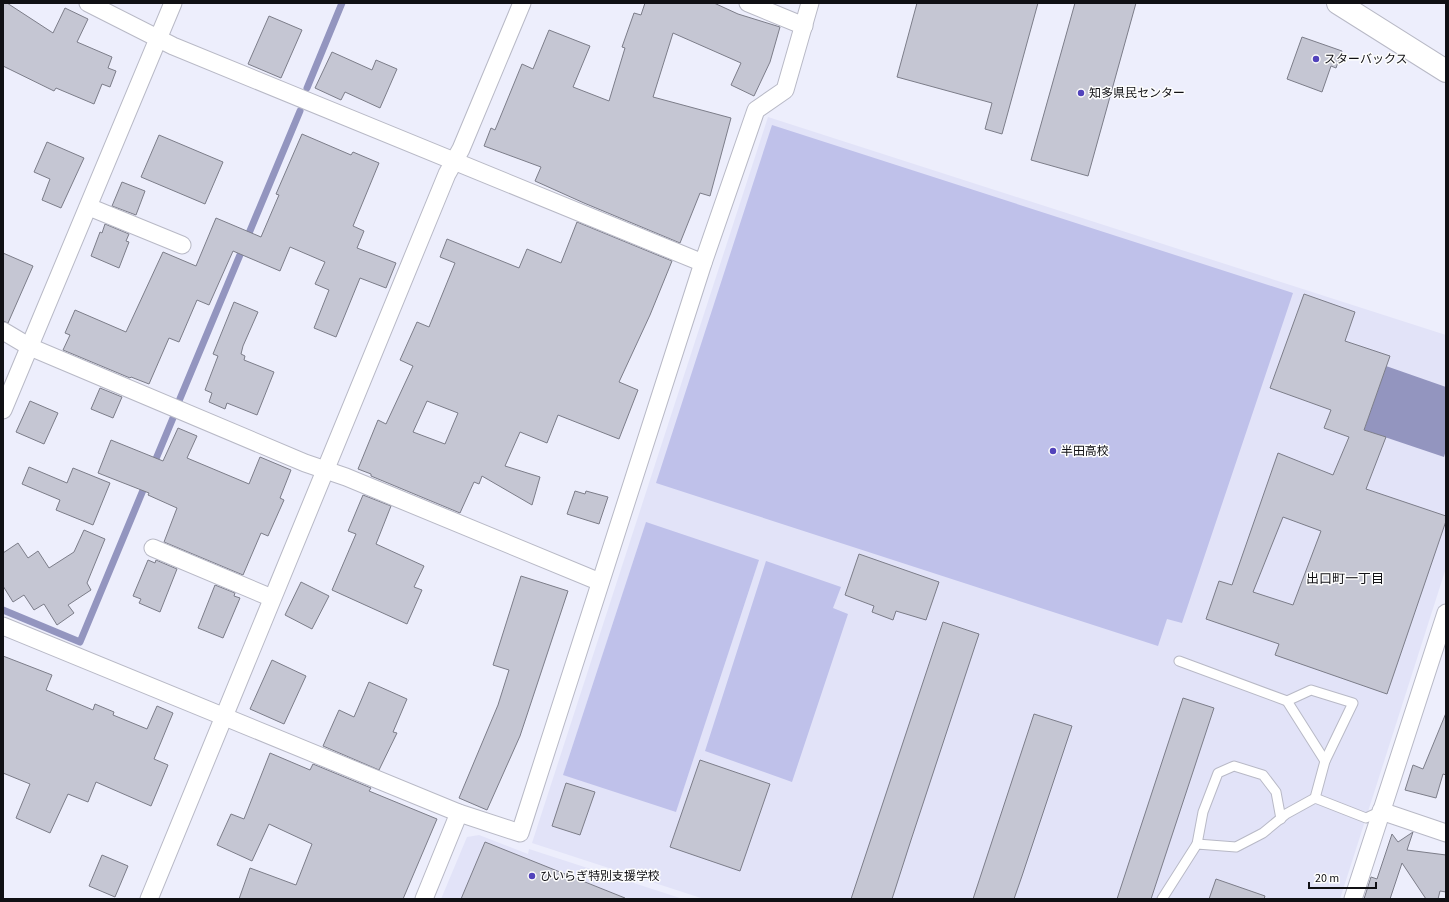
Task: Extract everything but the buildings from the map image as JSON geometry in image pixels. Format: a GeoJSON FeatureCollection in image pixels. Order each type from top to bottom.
{"type":"FeatureCollection","features":[{"type":"Feature","properties":{"kind":"main road"},"geometry":{"type":"LineString","coordinates":[[1338,3],[1446,71]]}},
{"type":"Feature","properties":{"kind":"street"},"geometry":{"type":"LineString","coordinates":[[88,3],[173,46],[703,263]]}},
{"type":"Feature","properties":{"kind":"street"},"geometry":{"type":"LineString","coordinates":[[3,410],[173,3]]}},
{"type":"Feature","properties":{"kind":"street"},"geometry":{"type":"LineString","coordinates":[[149,899],[444,182],[461,149],[522,3]]}},
{"type":"Feature","properties":{"kind":"street"},"geometry":{"type":"LineString","coordinates":[[748,3],[804,26]]}},
{"type":"Feature","properties":{"kind":"street"},"geometry":{"type":"LineString","coordinates":[[3,626],[459,812],[520,833],[703,263],[756,110],[785,90],[810,3]]}},
{"type":"Feature","properties":{"kind":"street"},"geometry":{"type":"LineString","coordinates":[[88,207],[182,245]]}},
{"type":"Feature","properties":{"kind":"street"},"geometry":{"type":"LineString","coordinates":[[3,331],[30,347],[600,582]]}},
{"type":"Feature","properties":{"kind":"street"},"geometry":{"type":"LineString","coordinates":[[153,548],[272,598]]}},
{"type":"Feature","properties":{"kind":"street"},"geometry":{"type":"LineString","coordinates":[[1352,899],[1446,613]]}},
{"type":"Feature","properties":{"kind":"street"},"geometry":{"type":"LineString","coordinates":[[1381,811],[1446,832]]}},
{"type":"Feature","properties":{"kind":"street"},"geometry":{"type":"LineString","coordinates":[[424,899],[459,812]]}},
{"type":"Feature","properties":{"kind":"lane"},"geometry":{"type":"LineString","coordinates":[[1180,661],[1287,701],[1325,761]]}},
{"type":"Feature","properties":{"kind":"lane"},"geometry":{"type":"LineString","coordinates":[[1197,844],[1236,847],[1263,833],[1281,819],[1315,798],[1325,761],[1353,703],[1311,690],[1287,701]]}},
{"type":"Feature","properties":{"kind":"lane"},"geometry":{"type":"LineString","coordinates":[[1162,899],[1197,844],[1203,812],[1218,773],[1234,766],[1263,775],[1276,792],[1281,819]]}},
{"type":"Feature","properties":{"kind":"lane"},"geometry":{"type":"LineString","coordinates":[[1315,798],[1366,818],[1381,811]]}},
{"type":"Feature","properties":{"kind":"shaded area","name":"半田高校"},"geometry":{"type":"Polygon","coordinates":[[[768,117],[1446,335],[1446,568],[1340,899],[704,899],[532,843],[768,117]]]}},
{"type":"Feature","properties":{"kind":"shaded area"},"geometry":{"type":"Polygon","coordinates":[[[772,125],[1293,293],[1182,623],[1167,619],[1158,646],[656,483],[772,125]]]}},
{"type":"Feature","properties":{"kind":"shaded area"},"geometry":{"type":"Polygon","coordinates":[[[1386,366],[1446,387],[1446,450],[1444,457],[1364,430],[1386,366]]]}},
{"type":"Feature","properties":{"kind":"shaded area"},"geometry":{"type":"Polygon","coordinates":[[[646,522],[759,560],[676,812],[563,775],[646,522]]]}},
{"type":"Feature","properties":{"kind":"shaded area"},"geometry":{"type":"Polygon","coordinates":[[[766,561],[841,587],[833,608],[848,614],[792,782],[705,751],[766,561]]]}},
{"type":"Feature","properties":{"kind":"shaded area","name":"ひいらぎ特別支援学校"},"geometry":{"type":"Polygon","coordinates":[[[479,835],[528,854],[529,849],[683,899],[441,899],[467,837],[479,835]]]}},
{"type":"Feature","properties":{"kind":"waterway"},"geometry":{"type":"LineString","coordinates":[[307,88],[342,3]]}},
{"type":"Feature","properties":{"kind":"waterway"},"geometry":{"type":"LineString","coordinates":[[179,401],[300,111]]}},
{"type":"Feature","properties":{"kind":"waterway"},"geometry":{"type":"LineString","coordinates":[[153,466],[173,418]]}},
{"type":"Feature","properties":{"kind":"waterway"},"geometry":{"type":"LineString","coordinates":[[3,610],[80,642],[146,483]]}},
{"type":"Feature","properties":{"kind":"place","name":"スターバックス"},"geometry":{"type":"Point","coordinates":[1316,59]}},
{"type":"Feature","properties":{"kind":"place","name":"知多県民センター"},"geometry":{"type":"Point","coordinates":[1081,93]}},
{"type":"Feature","properties":{"kind":"place","name":"半田高校"},"geometry":{"type":"Point","coordinates":[1053,451]}},
{"type":"Feature","properties":{"kind":"place","name":"ひいらぎ特別支援学校"},"geometry":{"type":"Point","coordinates":[532,876]}},
{"type":"Feature","properties":{"kind":"district","name":"出口町一丁目"},"geometry":{"type":"Point","coordinates":[1345,578]}}]}
